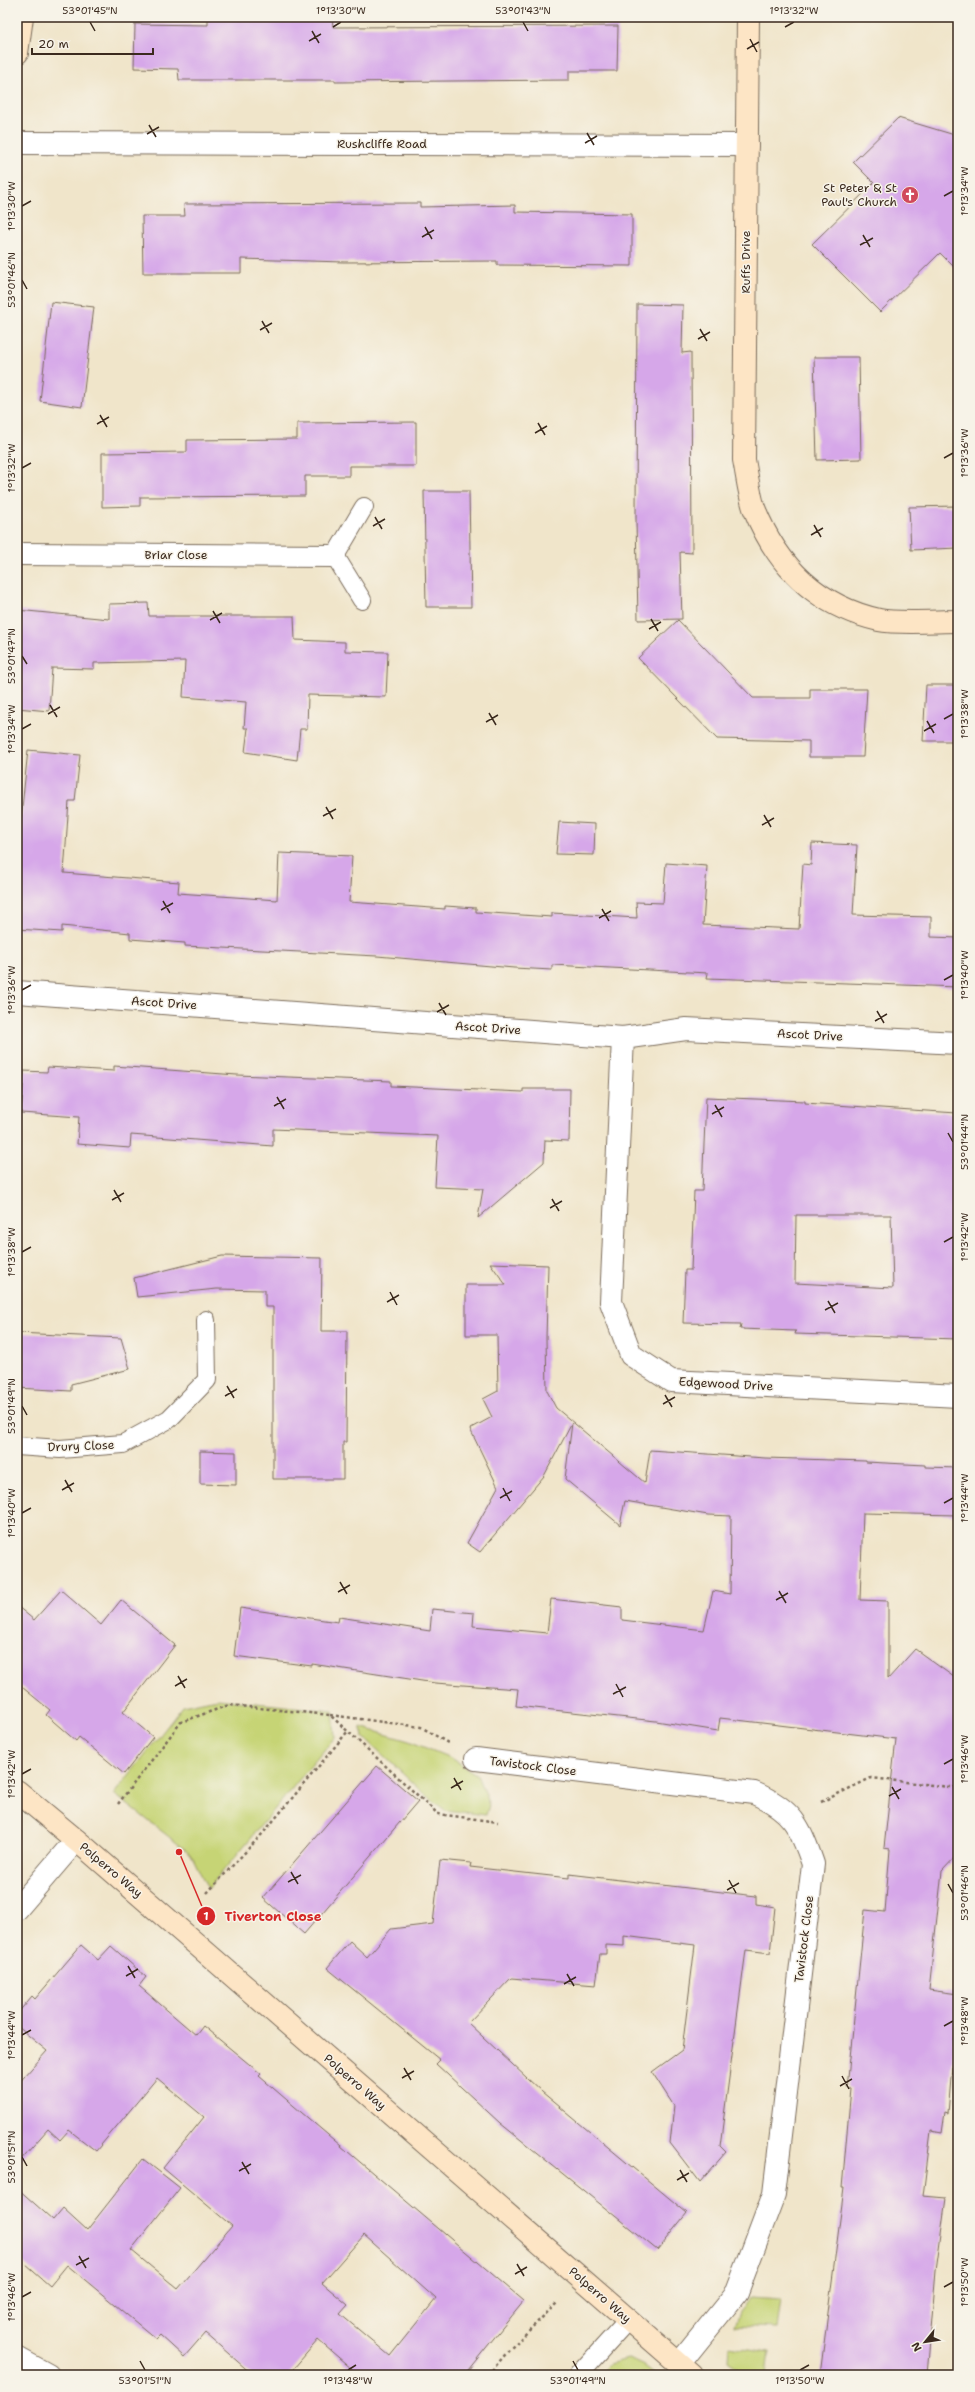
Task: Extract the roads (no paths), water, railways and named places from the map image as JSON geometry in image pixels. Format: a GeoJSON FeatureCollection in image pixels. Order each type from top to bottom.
{"type":"FeatureCollection","features":[{"type":"Feature","properties":{"kind":"street"},"geometry":{"type":"LineString","coordinates":[[17,53],[22,17]]}},
{"type":"Feature","properties":{"kind":"street","name":"Ruffs Drive"},"geometry":{"type":"LineString","coordinates":[[748,17],[744,460],[754,507],[776,552],[803,583],[840,608],[880,620],[958,621]]}},
{"type":"Feature","properties":{"kind":"street","name":"Rushcliffe Road"},"geometry":{"type":"LineString","coordinates":[[17,143],[747,146]]}},
{"type":"Feature","properties":{"kind":"street","name":"Briar Close"},"geometry":{"type":"LineString","coordinates":[[17,554],[335,556]]}},
{"type":"Feature","properties":{"kind":"street","name":"Ascot Drive"},"geometry":{"type":"LineString","coordinates":[[17,992],[623,1038],[686,1029],[958,1043]]}},
{"type":"Feature","properties":{"kind":"street","name":"Edgewood Drive"},"geometry":{"type":"LineString","coordinates":[[623,1038],[610,1302],[631,1355],[671,1381],[958,1396]]}},
{"type":"Feature","properties":{"kind":"street","name":"Tavistock Close"},"geometry":{"type":"LineString","coordinates":[[476,1759],[754,1793],[774,1802],[791,1817],[803,1835],[812,1864],[774,2194],[737,2292],[686,2369]]}},
{"type":"Feature","properties":{"kind":"street","name":"Polperro Way"},"geometry":{"type":"LineString","coordinates":[[17,1791],[76,1840],[686,2369]]}},
{"type":"Feature","properties":{"kind":"street"},"geometry":{"type":"LineString","coordinates":[[17,1909],[76,1840]]}},
{"type":"Feature","properties":{"kind":"street"},"geometry":{"type":"LineString","coordinates":[[17,2358],[48,2375]]}},
{"type":"Feature","properties":{"kind":"lane"},"geometry":{"type":"LineString","coordinates":[[362,600],[335,556],[364,507]]}},
{"type":"Feature","properties":{"kind":"lane","name":"Drury Close"},"geometry":{"type":"LineString","coordinates":[[17,1446],[60,1449],[123,1444],[169,1419],[207,1380],[206,1320]]}},
{"type":"Feature","properties":{"kind":"lane"},"geometry":{"type":"LineString","coordinates":[[578,2375],[628,2320]]}},
{"type":"Feature","properties":{"kind":"place","name":"St Peter & St Paul's Church"},"geometry":{"type":"Point","coordinates":[910,195]}},
{"type":"Feature","properties":{"kind":"place","name":"Tiverton Close"},"geometry":{"type":"Point","coordinates":[179,1852]}}]}
